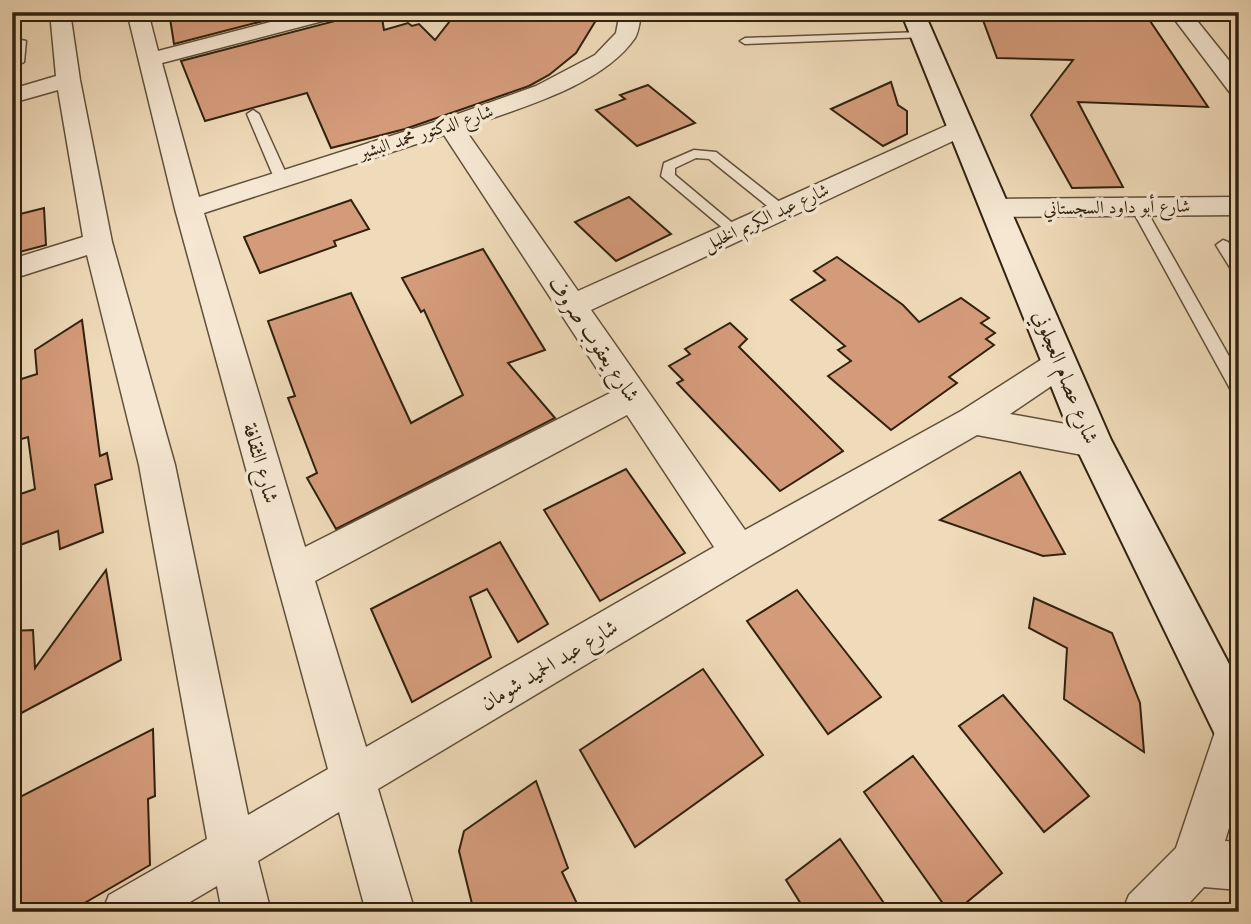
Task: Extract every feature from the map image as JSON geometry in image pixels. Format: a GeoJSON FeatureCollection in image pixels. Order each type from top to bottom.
{"type":"FeatureCollection","features":[{"type":"Feature","properties":{"kind":"street"},"geometry":{"type":"LineString","coordinates":[[60,12],[68,80],[99,242],[157,466],[232,849],[247,912]]}},
{"type":"Feature","properties":{"kind":"street","name":"شارع الثقافة"},"geometry":{"type":"LineString","coordinates":[[137,12],[189,209],[391,912]]}},
{"type":"Feature","properties":{"kind":"street"},"geometry":{"type":"LineString","coordinates":[[149,60],[335,12]]}},
{"type":"Feature","properties":{"kind":"street","name":"شارع الدكتور محمد البشير"},"geometry":{"type":"LineString","coordinates":[[189,209],[450,125],[510,104],[586,71],[619,46],[626,35],[631,12]]}},
{"type":"Feature","properties":{"kind":"street"},"geometry":{"type":"LineString","coordinates":[[1179,12],[1239,89]]}},
{"type":"Feature","properties":{"kind":"street","name":"شارع عصام العجلوني"},"geometry":{"type":"LineString","coordinates":[[917,24],[1093,443],[1238,730]]}},
{"type":"Feature","properties":{"kind":"street"},"geometry":{"type":"LineString","coordinates":[[12,96],[68,80]]}},
{"type":"Feature","properties":{"kind":"street","name":"شارع يعقوب صروف"},"geometry":{"type":"LineString","coordinates":[[450,125],[739,553]]}},
{"type":"Feature","properties":{"kind":"street","name":"شارع عبد الكريم الخليل"},"geometry":{"type":"LineString","coordinates":[[572,306],[959,129]]}},
{"type":"Feature","properties":{"kind":"street","name":"شارع أبو داود السجستاني"},"geometry":{"type":"LineString","coordinates":[[996,208],[1239,206]]}},
{"type":"Feature","properties":{"kind":"street"},"geometry":{"type":"LineString","coordinates":[[12,269],[99,242]]}},
{"type":"Feature","properties":{"kind":"street","name":"شارع عبد الحميد شومان"},"geometry":{"type":"LineString","coordinates":[[127,912],[739,553],[973,421],[1061,363]]}},
{"type":"Feature","properties":{"kind":"street"},"geometry":{"type":"LineString","coordinates":[[293,573],[633,396]]}},
{"type":"Feature","properties":{"kind":"street"},"geometry":{"type":"LineString","coordinates":[[973,421],[1093,443]]}},
{"type":"Feature","properties":{"kind":"street"},"geometry":{"type":"LineString","coordinates":[[1146,912],[1217,864],[1238,730]]}},
{"type":"Feature","properties":{"kind":"lane"},"geometry":{"type":"LineString","coordinates":[[745,41],[917,24]]}},
{"type":"Feature","properties":{"kind":"lane"},"geometry":{"type":"LineString","coordinates":[[12,41],[22,41],[18,62],[12,65]]}},
{"type":"Feature","properties":{"kind":"lane"},"geometry":{"type":"LineString","coordinates":[[253,114],[282,180]]}},
{"type":"Feature","properties":{"kind":"lane"},"geometry":{"type":"LineString","coordinates":[[735,231],[668,176],[669,166],[694,155],[712,155],[781,210]]}},
{"type":"Feature","properties":{"kind":"lane"},"geometry":{"type":"LineString","coordinates":[[1137,206],[1239,389]]}},
{"type":"Feature","properties":{"kind":"lane"},"geometry":{"type":"LineString","coordinates":[[1223,245],[1239,270]]}},
{"type":"Feature","properties":{"kind":"building"},"geometry":{"type":"Polygon","coordinates":[[[169,12],[298,12],[174,44],[169,12]]]}},
{"type":"Feature","properties":{"kind":"building"},"geometry":{"type":"Polygon","coordinates":[[[347,12],[381,12],[384,30],[408,23],[412,26],[419,24],[435,40],[457,12],[601,12],[576,53],[549,75],[529,86],[405,129],[331,148],[307,93],[205,121],[181,61],[343,19],[347,12]]]}},
{"type":"Feature","properties":{"kind":"building"},"geometry":{"type":"Polygon","coordinates":[[[980,12],[1144,12],[1208,107],[1078,102],[1123,187],[1072,188],[1031,115],[1073,60],[997,58],[980,12]]]}},
{"type":"Feature","properties":{"kind":"building"},"geometry":{"type":"Polygon","coordinates":[[[891,82],[898,105],[907,111],[907,134],[883,146],[831,109],[891,82]]]}},
{"type":"Feature","properties":{"kind":"building"},"geometry":{"type":"Polygon","coordinates":[[[648,85],[695,123],[637,146],[596,110],[625,99],[620,95],[648,85]]]}},
{"type":"Feature","properties":{"kind":"building"},"geometry":{"type":"Polygon","coordinates":[[[629,197],[671,234],[616,261],[575,222],[629,197]]]}},
{"type":"Feature","properties":{"kind":"building"},"geometry":{"type":"Polygon","coordinates":[[[351,200],[369,229],[334,241],[336,246],[260,273],[244,237],[351,200]]]}},
{"type":"Feature","properties":{"kind":"building"},"geometry":{"type":"Polygon","coordinates":[[[44,208],[46,245],[12,254],[12,216],[44,208]]]}},
{"type":"Feature","properties":{"kind":"building"},"geometry":{"type":"Polygon","coordinates":[[[483,249],[545,350],[508,363],[555,418],[336,529],[307,478],[317,473],[288,398],[295,396],[268,321],[351,293],[411,423],[463,395],[424,310],[421,312],[402,278],[483,249]]]}},
{"type":"Feature","properties":{"kind":"building"},"geometry":{"type":"Polygon","coordinates":[[[837,257],[903,305],[919,322],[961,298],[989,318],[981,323],[995,333],[986,339],[994,345],[949,377],[957,383],[891,430],[828,376],[851,361],[838,350],[845,346],[791,300],[825,280],[814,271],[837,257]]]}},
{"type":"Feature","properties":{"kind":"building"},"geometry":{"type":"Polygon","coordinates":[[[82,320],[100,456],[107,453],[112,479],[95,485],[103,532],[60,549],[58,531],[12,548],[12,497],[35,489],[28,437],[12,442],[12,382],[37,374],[35,350],[82,320]]]}},
{"type":"Feature","properties":{"kind":"building"},"geometry":{"type":"Polygon","coordinates":[[[730,323],[747,339],[739,347],[843,451],[780,491],[677,383],[683,380],[669,366],[690,354],[685,349],[730,323]]]}},
{"type":"Feature","properties":{"kind":"building"},"geometry":{"type":"Polygon","coordinates":[[[626,469],[685,553],[600,601],[544,510],[626,469]]]}},
{"type":"Feature","properties":{"kind":"building"},"geometry":{"type":"Polygon","coordinates":[[[1020,472],[1065,554],[1043,556],[940,520],[1020,472]]]}},
{"type":"Feature","properties":{"kind":"building"},"geometry":{"type":"Polygon","coordinates":[[[500,542],[548,624],[518,642],[487,589],[470,597],[491,657],[412,702],[371,609],[500,542]]]}},
{"type":"Feature","properties":{"kind":"building"},"geometry":{"type":"Polygon","coordinates":[[[106,570],[121,660],[12,718],[12,631],[33,630],[35,668],[106,570]]]}},
{"type":"Feature","properties":{"kind":"building"},"geometry":{"type":"Polygon","coordinates":[[[797,590],[881,697],[828,734],[747,621],[797,590]]]}},
{"type":"Feature","properties":{"kind":"building"},"geometry":{"type":"Polygon","coordinates":[[[1034,598],[1112,633],[1140,703],[1144,752],[1064,699],[1067,648],[1029,628],[1034,598]]]}},
{"type":"Feature","properties":{"kind":"building"},"geometry":{"type":"Polygon","coordinates":[[[703,669],[763,755],[635,847],[580,750],[703,669]]]}},
{"type":"Feature","properties":{"kind":"building"},"geometry":{"type":"Polygon","coordinates":[[[1003,695],[1089,796],[1044,832],[959,726],[1003,695]]]}},
{"type":"Feature","properties":{"kind":"building"},"geometry":{"type":"Polygon","coordinates":[[[153,729],[155,796],[148,799],[150,865],[69,912],[12,912],[12,801],[153,729]]]}},
{"type":"Feature","properties":{"kind":"building"},"geometry":{"type":"Polygon","coordinates":[[[913,756],[1002,873],[955,912],[949,912],[864,792],[913,756]]]}},
{"type":"Feature","properties":{"kind":"building"},"geometry":{"type":"Polygon","coordinates":[[[536,781],[568,868],[562,872],[581,912],[474,912],[459,851],[464,831],[536,781]]]}},
{"type":"Feature","properties":{"kind":"building"},"geometry":{"type":"Polygon","coordinates":[[[840,839],[890,912],[806,912],[786,880],[840,839]]]}}]}
